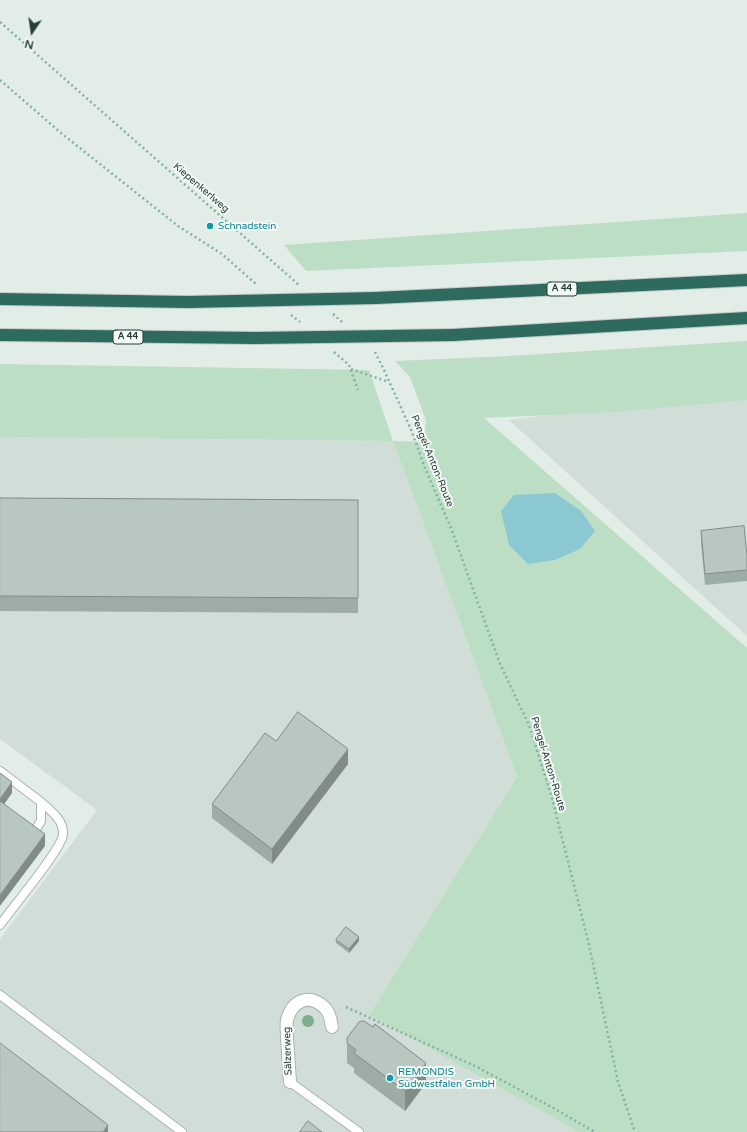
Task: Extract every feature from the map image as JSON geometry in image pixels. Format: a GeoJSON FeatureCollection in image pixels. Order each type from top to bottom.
{"type":"FeatureCollection","features":[{"type":"Feature","properties":{"kind":"highway","name":"A 44"},"geometry":{"type":"LineString","coordinates":[[0,299],[188,302],[376,298],[747,280]]}},
{"type":"Feature","properties":{"kind":"highway","name":"A 44"},"geometry":{"type":"LineString","coordinates":[[0,335],[256,338],[453,335],[747,318]]}},
{"type":"Feature","properties":{"kind":"street","name":"Sälzerweg"},"geometry":{"type":"LineString","coordinates":[[290,1082],[287,1022],[292,1008],[296,1003],[301,1001],[308,999],[314,1001],[325,1007],[332,1027]]}},
{"type":"Feature","properties":{"kind":"lane"},"geometry":{"type":"LineString","coordinates":[[0,771],[41,802],[60,820],[63,834],[57,849],[0,924]]}},
{"type":"Feature","properties":{"kind":"lane"},"geometry":{"type":"LineString","coordinates":[[34,832],[41,822],[41,802]]}},
{"type":"Feature","properties":{"kind":"lane"},"geometry":{"type":"LineString","coordinates":[[0,995],[182,1132]]}},
{"type":"Feature","properties":{"kind":"lane"},"geometry":{"type":"LineString","coordinates":[[290,1082],[359,1132]]}},
{"type":"Feature","properties":{"kind":"path","name":"Kiepenkerlweg"},"geometry":{"type":"LineString","coordinates":[[0,22],[302,287]]}},
{"type":"Feature","properties":{"kind":"path"},"geometry":{"type":"LineString","coordinates":[[0,80],[61,133],[178,226],[222,254],[262,289]]}},
{"type":"Feature","properties":{"kind":"path"},"geometry":{"type":"LineString","coordinates":[[332,313],[344,324]]}},
{"type":"Feature","properties":{"kind":"path"},"geometry":{"type":"LineString","coordinates":[[291,314],[302,325]]}},
{"type":"Feature","properties":{"kind":"path"},"geometry":{"type":"LineString","coordinates":[[331,350],[349,365],[358,390]]}},
{"type":"Feature","properties":{"kind":"path","name":"Pengel-Anton-Route"},"geometry":{"type":"LineString","coordinates":[[374,350],[412,432],[425,468],[451,528],[500,664],[530,725],[552,798],[589,945],[618,1082],[635,1132]]}},
{"type":"Feature","properties":{"kind":"path"},"geometry":{"type":"LineString","coordinates":[[351,369],[389,382]]}},
{"type":"Feature","properties":{"kind":"path"},"geometry":{"type":"LineString","coordinates":[[346,1007],[477,1068],[557,1110],[595,1132]]}},
{"type":"Feature","properties":{"kind":"shaded area"},"geometry":{"type":"Polygon","coordinates":[[[747,395],[747,636],[509,420],[747,395]]]}},
{"type":"Feature","properties":{"kind":"shaded area"},"geometry":{"type":"Polygon","coordinates":[[[0,437],[393,441],[517,777],[369,1015],[579,1132],[0,1132],[0,939],[97,810],[0,739],[0,437]]]}},
{"type":"Feature","properties":{"kind":"green space"},"geometry":{"type":"Polygon","coordinates":[[[747,213],[747,251],[306,271],[284,245],[747,213]]]}},
{"type":"Feature","properties":{"kind":"green space"},"geometry":{"type":"Polygon","coordinates":[[[747,341],[747,400],[616,412],[484,418],[747,648],[747,1132],[579,1132],[369,1015],[517,777],[393,441],[424,442],[426,420],[410,377],[395,361],[509,356],[747,341]]]}},
{"type":"Feature","properties":{"kind":"green space"},"geometry":{"type":"Polygon","coordinates":[[[0,364],[369,370],[393,441],[0,437],[0,364]]]}},
{"type":"Feature","properties":{"kind":"water"},"geometry":{"type":"Polygon","coordinates":[[[555,493],[581,511],[595,531],[580,549],[555,560],[528,564],[509,545],[501,511],[514,495],[555,493]]]}},
{"type":"Feature","properties":{"kind":"building"},"geometry":{"type":"Polygon","coordinates":[[[0,498],[358,500],[358,598],[0,596],[0,498]]]}},
{"type":"Feature","properties":{"kind":"building"},"geometry":{"type":"Polygon","coordinates":[[[744,526],[747,570],[705,574],[701,531],[744,526]]]}},
{"type":"Feature","properties":{"kind":"building"},"geometry":{"type":"Polygon","coordinates":[[[298,712],[348,749],[272,849],[212,804],[265,733],[276,741],[298,712]]]}},
{"type":"Feature","properties":{"kind":"building"},"geometry":{"type":"Polygon","coordinates":[[[0,773],[12,782],[0,799],[0,773]]]}},
{"type":"Feature","properties":{"kind":"building"},"geometry":{"type":"Polygon","coordinates":[[[0,801],[45,834],[0,895],[0,801]]]}},
{"type":"Feature","properties":{"kind":"building"},"geometry":{"type":"Polygon","coordinates":[[[346,927],[359,937],[349,949],[336,940],[346,927]]]}},
{"type":"Feature","properties":{"kind":"building"},"geometry":{"type":"Polygon","coordinates":[[[364,1021],[373,1027],[375,1024],[426,1063],[405,1091],[354,1053],[356,1050],[347,1043],[347,1038],[359,1022],[364,1021]]]}},
{"type":"Feature","properties":{"kind":"building"},"geometry":{"type":"Polygon","coordinates":[[[0,1043],[108,1125],[103,1132],[0,1132],[0,1043]]]}},
{"type":"Feature","properties":{"kind":"building"},"geometry":{"type":"Polygon","coordinates":[[[308,1121],[322,1132],[300,1132],[308,1121]]]}},
{"type":"Feature","properties":{"kind":"place","name":"Schnadstein"},"geometry":{"type":"Point","coordinates":[210,226]}},
{"type":"Feature","properties":{"kind":"place","name":"REMONDIS Südwestfalen GmbH"},"geometry":{"type":"Point","coordinates":[390,1078]}}]}
